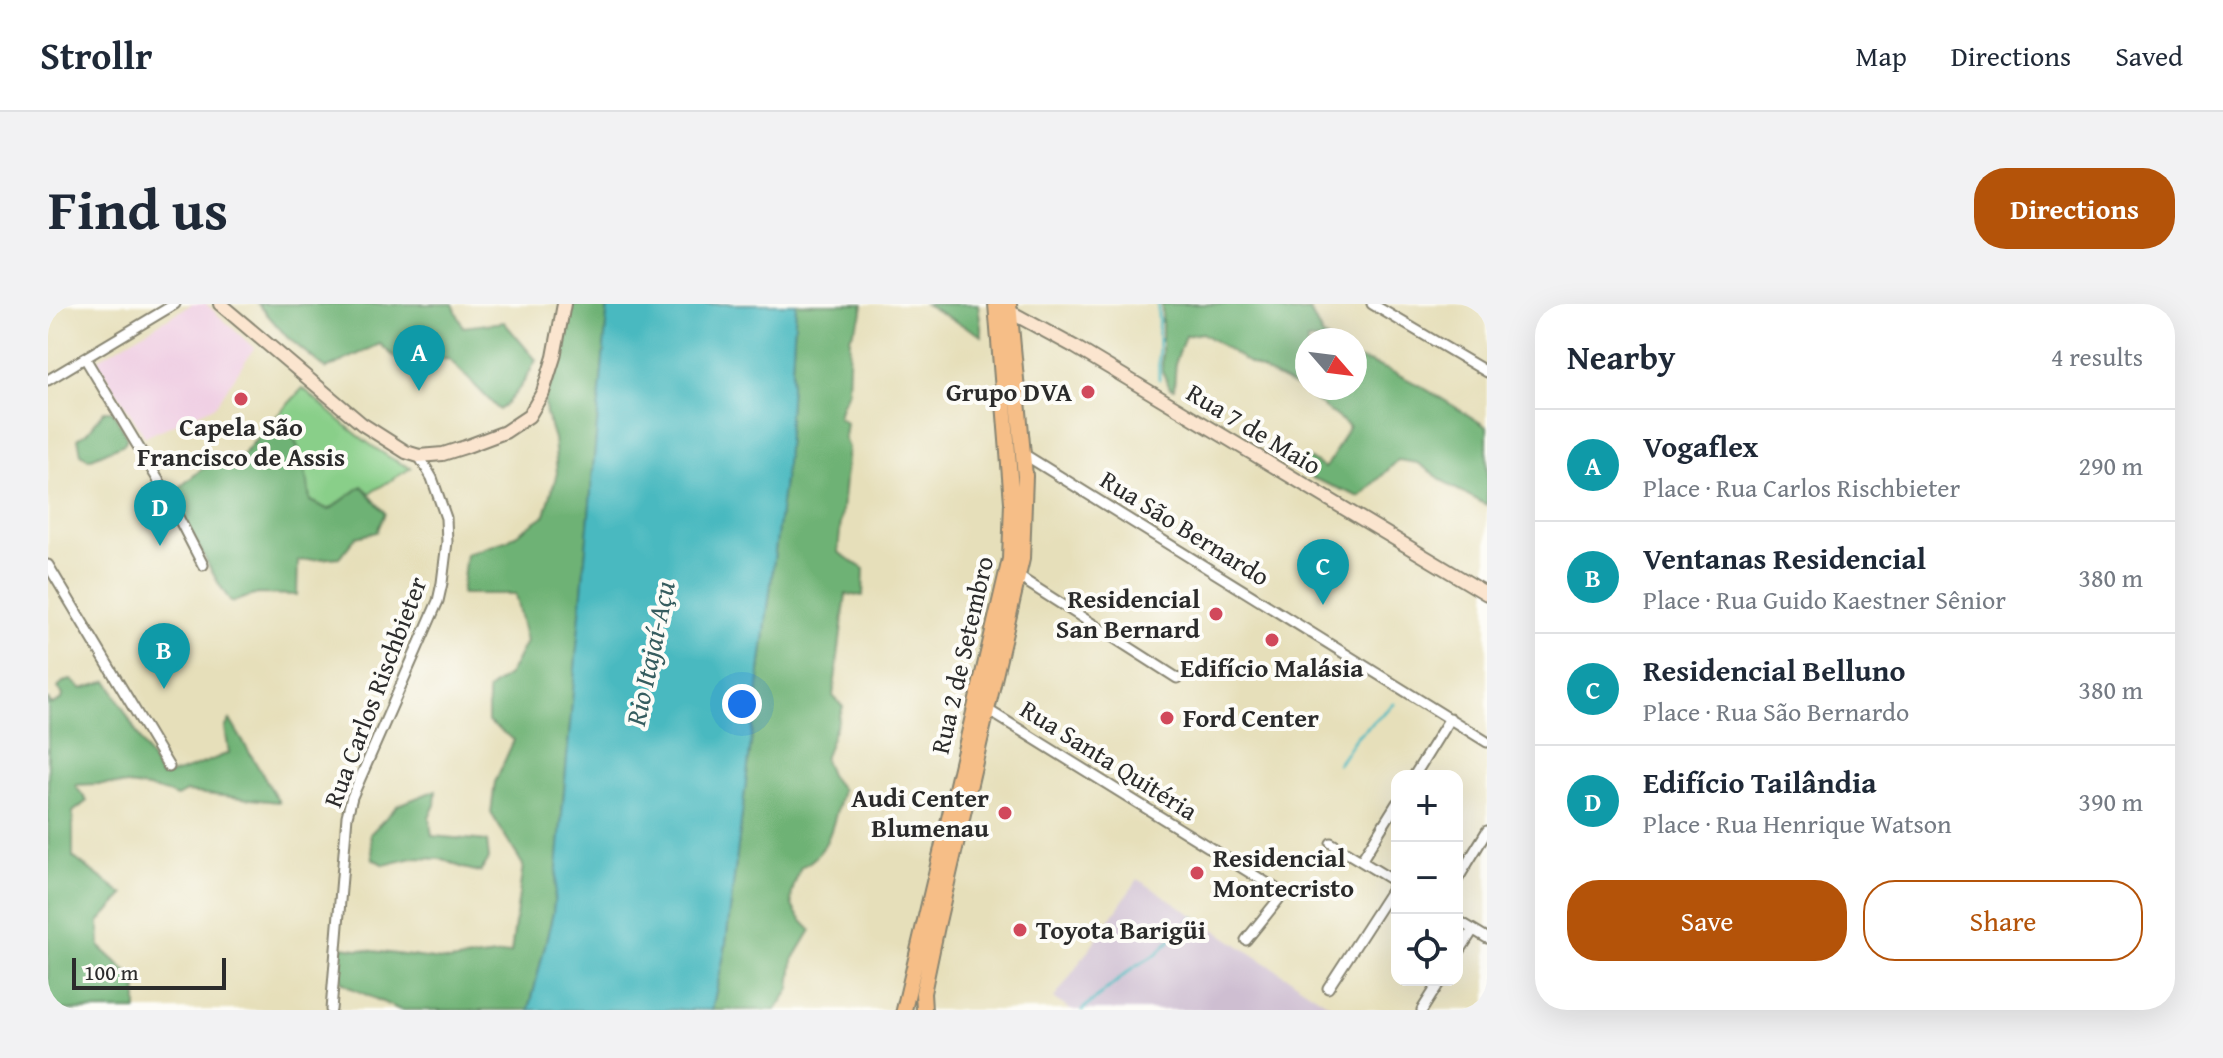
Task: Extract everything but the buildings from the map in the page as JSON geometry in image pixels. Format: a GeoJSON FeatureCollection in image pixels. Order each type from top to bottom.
{"type":"FeatureCollection","features":[{"type":"Feature","properties":{"kind":"main road","name":"Rua 2 de Setembro"},"geometry":{"type":"LineString","coordinates":[[924,1010],[923,993],[937,926],[1022,559],[1025,476],[1003,306]]}},
{"type":"Feature","properties":{"kind":"main road","name":"Rua 2 de Setembro"},"geometry":{"type":"LineString","coordinates":[[904,1010],[1010,559],[1012,502],[1003,306]]}},
{"type":"Feature","properties":{"kind":"street"},"geometry":{"type":"LineString","coordinates":[[48,380],[175,304]]}},
{"type":"Feature","properties":{"kind":"street"},"geometry":{"type":"LineString","coordinates":[[220,304],[362,424],[406,452],[419,456],[443,454],[465,447],[505,432],[529,416],[543,392],[554,357],[564,304]]}},
{"type":"Feature","properties":{"kind":"street"},"geometry":{"type":"LineString","coordinates":[[1372,304],[1487,372]]}},
{"type":"Feature","properties":{"kind":"street","name":"Rua 7 de Maio"},"geometry":{"type":"LineString","coordinates":[[1003,306],[1487,594]]}},
{"type":"Feature","properties":{"kind":"street"},"geometry":{"type":"LineString","coordinates":[[85,358],[163,488],[203,565]]}},
{"type":"Feature","properties":{"kind":"street","name":"Rua São Bernardo"},"geometry":{"type":"LineString","coordinates":[[1022,453],[1487,742]]}},
{"type":"Feature","properties":{"kind":"street","name":"Rua Carlos Rischbieter"},"geometry":{"type":"LineString","coordinates":[[331,1010],[347,816],[352,797],[438,601],[446,563],[446,518],[432,478],[419,456]]}},
{"type":"Feature","properties":{"kind":"street"},"geometry":{"type":"LineString","coordinates":[[48,565],[169,767]]}},
{"type":"Feature","properties":{"kind":"street"},"geometry":{"type":"LineString","coordinates":[[1019,577],[1177,678]]}},
{"type":"Feature","properties":{"kind":"street","name":"Rua Santa Quitéria"},"geometry":{"type":"LineString","coordinates":[[988,710],[1278,890],[1278,900],[1246,940]]}},
{"type":"Feature","properties":{"kind":"street"},"geometry":{"type":"LineString","coordinates":[[1418,770],[1450,718]]}},
{"type":"Feature","properties":{"kind":"street"},"geometry":{"type":"LineString","coordinates":[[1361,861],[1391,813]]}},
{"type":"Feature","properties":{"kind":"street"},"geometry":{"type":"LineString","coordinates":[[1463,870],[1487,831]]}},
{"type":"Feature","properties":{"kind":"street"},"geometry":{"type":"LineString","coordinates":[[1331,843],[1391,879]]}},
{"type":"Feature","properties":{"kind":"street"},"geometry":{"type":"LineString","coordinates":[[1328,988],[1391,892]]}},
{"type":"Feature","properties":{"kind":"street"},"geometry":{"type":"LineString","coordinates":[[1463,924],[1487,938]]}},
{"type":"Feature","properties":{"kind":"street"},"geometry":{"type":"LineString","coordinates":[[1463,946],[1473,930]]}},
{"type":"Feature","properties":{"kind":"street"},"geometry":{"type":"LineString","coordinates":[[1422,1010],[1437,986]]}},
{"type":"Feature","properties":{"kind":"shaded area"},"geometry":{"type":"Polygon","coordinates":[[[192,304],[206,304],[254,348],[215,406],[145,437],[97,360],[192,304]]]}},
{"type":"Feature","properties":{"kind":"shaded area"},"geometry":{"type":"Polygon","coordinates":[[[1138,879],[1330,1005],[1327,1010],[1071,1010],[1054,999],[1138,879]]]}},
{"type":"Feature","properties":{"kind":"green space"},"geometry":{"type":"Polygon","coordinates":[[[258,304],[453,304],[463,327],[504,322],[536,360],[520,387],[499,410],[449,359],[399,361],[380,344],[326,369],[287,337],[258,304]]]}},
{"type":"Feature","properties":{"kind":"green space"},"geometry":{"type":"Polygon","coordinates":[[[572,304],[608,304],[553,913],[529,1010],[400,1010],[341,981],[342,947],[449,961],[511,953],[523,865],[491,813],[495,782],[514,740],[488,722],[488,690],[509,674],[526,642],[515,594],[461,594],[466,554],[508,540],[545,515],[557,473],[554,439],[544,396],[555,377],[564,350],[572,304]]]}},
{"type":"Feature","properties":{"kind":"green space"},"geometry":{"type":"Polygon","coordinates":[[[796,304],[863,304],[861,317],[850,337],[848,392],[838,417],[846,423],[844,438],[848,448],[838,552],[864,569],[863,596],[846,594],[833,696],[843,707],[824,759],[830,775],[842,790],[830,834],[819,853],[801,867],[792,894],[796,914],[811,930],[793,960],[790,989],[776,1010],[712,1010],[725,950],[786,464],[796,304]]]}},
{"type":"Feature","properties":{"kind":"green space"},"geometry":{"type":"Polygon","coordinates":[[[925,304],[978,304],[982,336],[925,304]]]}},
{"type":"Feature","properties":{"kind":"green space"},"geometry":{"type":"Polygon","coordinates":[[[1162,304],[1273,304],[1287,312],[1310,311],[1318,328],[1295,328],[1295,386],[1249,363],[1202,333],[1185,336],[1176,361],[1174,389],[1170,388],[1162,371],[1162,304]]]}},
{"type":"Feature","properties":{"kind":"green space"},"geometry":{"type":"Polygon","coordinates":[[[1367,362],[1439,397],[1487,427],[1487,505],[1452,487],[1418,463],[1398,460],[1360,497],[1312,478],[1298,460],[1307,457],[1325,468],[1349,426],[1314,400],[1367,400],[1367,362]]]}},
{"type":"Feature","properties":{"kind":"green space"},"geometry":{"type":"Polygon","coordinates":[[[303,388],[368,443],[411,468],[370,493],[362,486],[329,510],[310,501],[308,482],[277,416],[303,388]]]}},
{"type":"Feature","properties":{"kind":"green space"},"geometry":{"type":"Polygon","coordinates":[[[104,411],[113,411],[127,438],[124,444],[89,459],[81,454],[78,438],[88,432],[104,411]]]}},
{"type":"Feature","properties":{"kind":"green space"},"geometry":{"type":"Polygon","coordinates":[[[277,416],[297,445],[310,501],[329,510],[362,486],[385,513],[377,532],[356,537],[340,557],[298,561],[297,595],[258,594],[231,602],[176,502],[180,487],[203,468],[237,461],[277,416]]]}},
{"type":"Feature","properties":{"kind":"green space"},"geometry":{"type":"Polygon","coordinates":[[[71,680],[82,689],[108,681],[161,777],[229,753],[225,728],[230,720],[279,802],[186,792],[177,797],[127,785],[75,785],[87,801],[73,812],[73,857],[124,895],[99,922],[100,947],[137,981],[137,1010],[48,1010],[48,699],[51,705],[62,699],[58,688],[63,682],[71,680]]]}},
{"type":"Feature","properties":{"kind":"green space"},"geometry":{"type":"Polygon","coordinates":[[[436,790],[435,805],[429,817],[432,836],[487,841],[489,859],[480,872],[443,859],[413,858],[384,865],[373,859],[370,834],[398,805],[436,790]]]}},
{"type":"Feature","properties":{"kind":"water","name":"Rio Itajaí-Açu"},"geometry":{"type":"Polygon","coordinates":[[[608,304],[796,304],[786,464],[725,950],[712,1010],[529,1010],[553,913],[608,304]]]}},
{"type":"Feature","properties":{"kind":"waterway"},"geometry":{"type":"LineString","coordinates":[[1158,304],[1159,379]]}},
{"type":"Feature","properties":{"kind":"waterway"},"geometry":{"type":"LineString","coordinates":[[1338,764],[1356,737],[1394,704]]}},
{"type":"Feature","properties":{"kind":"waterway"},"geometry":{"type":"LineString","coordinates":[[1082,1010],[1134,967],[1155,955],[1194,917]]}},
{"type":"Feature","properties":{"kind":"place","name":"Vogaflex"},"geometry":{"type":"Point","coordinates":[419,391]}},
{"type":"Feature","properties":{"kind":"place","name":"Grupo DVA"},"geometry":{"type":"Point","coordinates":[1088,392]}},
{"type":"Feature","properties":{"kind":"place","name":"Capela São Francisco de Assis"},"geometry":{"type":"Point","coordinates":[241,399]}},
{"type":"Feature","properties":{"kind":"place","name":"Edifício Tailândia"},"geometry":{"type":"Point","coordinates":[160,546]}},
{"type":"Feature","properties":{"kind":"place","name":"Residencial Belluno"},"geometry":{"type":"Point","coordinates":[1323,605]}},
{"type":"Feature","properties":{"kind":"place","name":"Residencial San Bernard"},"geometry":{"type":"Point","coordinates":[1216,614]}},
{"type":"Feature","properties":{"kind":"place","name":"Edifício Malásia"},"geometry":{"type":"Point","coordinates":[1272,640]}},
{"type":"Feature","properties":{"kind":"place","name":"Ventanas Residencial"},"geometry":{"type":"Point","coordinates":[164,689]}},
{"type":"Feature","properties":{"kind":"place","name":"Ford Center"},"geometry":{"type":"Point","coordinates":[1167,718]}},
{"type":"Feature","properties":{"kind":"place","name":"Audi Center Blumenau"},"geometry":{"type":"Point","coordinates":[1005,813]}},
{"type":"Feature","properties":{"kind":"place","name":"Residencial Montecristo"},"geometry":{"type":"Point","coordinates":[1197,873]}},
{"type":"Feature","properties":{"kind":"place","name":"Toyota Barigüi"},"geometry":{"type":"Point","coordinates":[1020,930]}}]}
